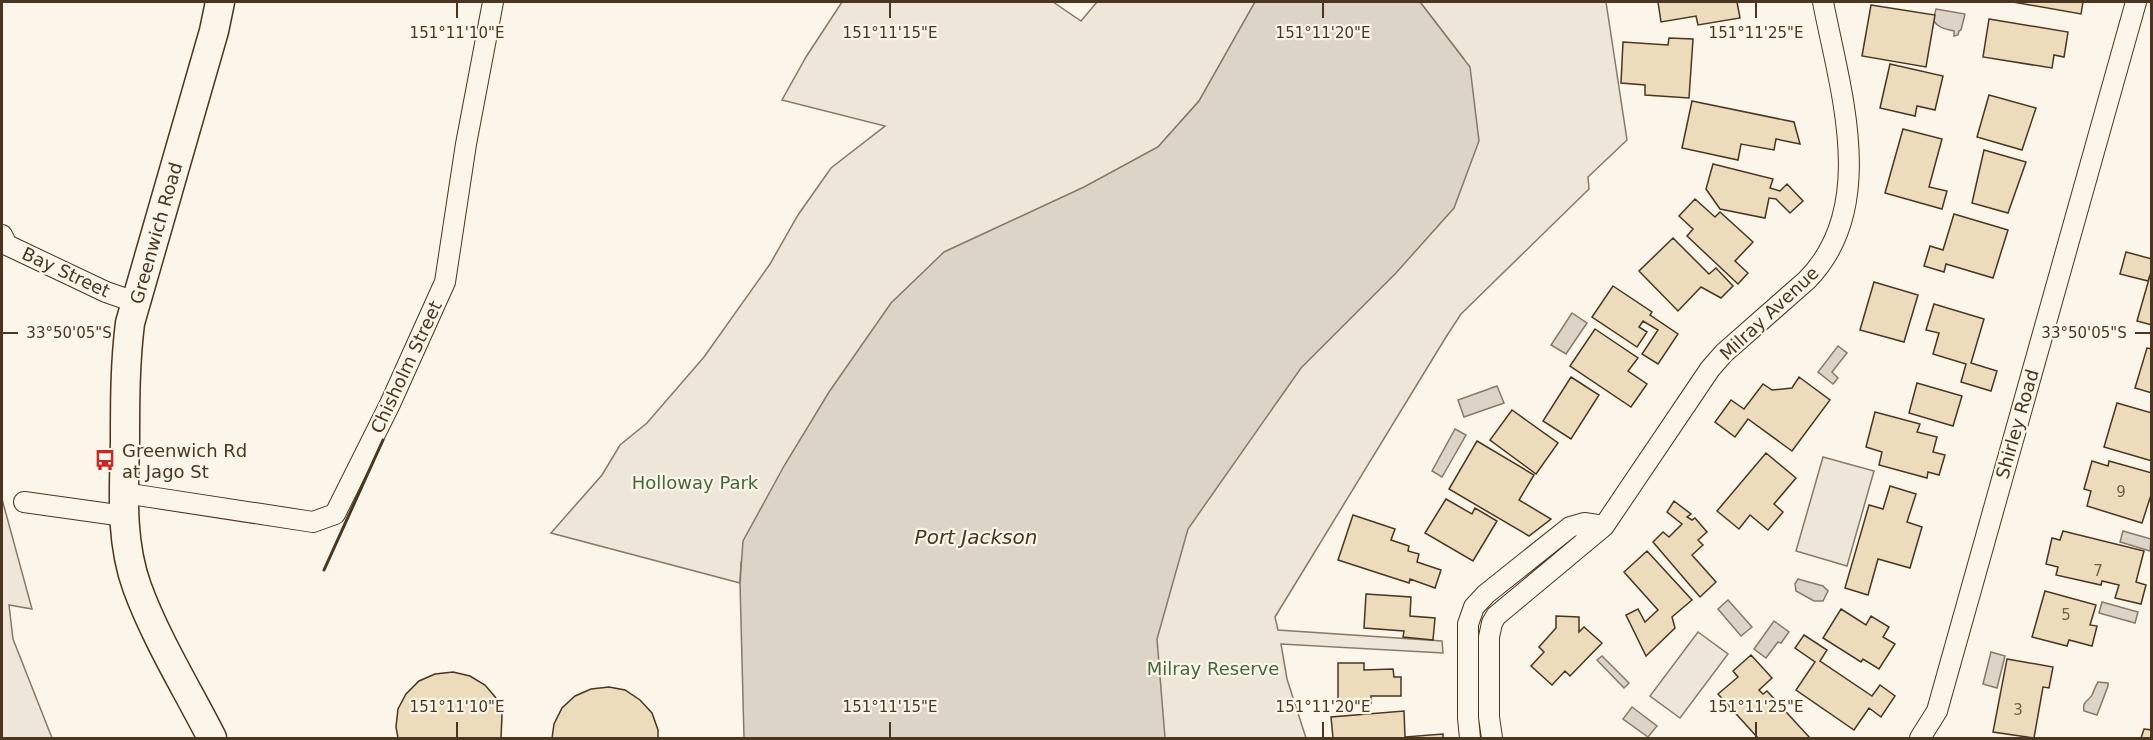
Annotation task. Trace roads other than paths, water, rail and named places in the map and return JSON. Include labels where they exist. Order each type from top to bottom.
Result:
[{"type":"street","name":"Greenwich Road","points":[[213,738],[152,621],[137,586],[127,552],[124,505],[126,357],[135,302],[211,43],[220,2]]},
{"type":"street","name":"Chisholm Street","points":[[24,502],[124,505],[313,522],[335,514],[390,404],[445,282],[466,144],[493,2]]},
{"type":"street","name":"Milray Avenue","points":[[1492,738],[1489,717],[1489,637],[1494,620],[1506,606],[1604,526],[1710,369],[1724,353],[1814,273],[1829,253],[1838,235],[1847,181],[1849,138],[1823,2]]},
{"type":"street","name":"Shirley Road","points":[[1920,738],[1937,711],[2136,2]]},
{"type":"street","name":"Bay Street","points":[[2,235],[7,245],[106,292],[135,302]]},
{"type":"street","points":[[1470,738],[1467,643],[1469,617],[1474,607],[1486,594],[1570,527],[1584,523],[1604,526]]},
{"type":"water","name":"Port Jackson","points":[[1255,2],[1420,2],[1470,67],[1479,141],[1454,208],[1396,273],[1301,368],[1188,529],[1157,639],[1165,738],[744,738],[740,583],[743,541],[784,466],[829,392],[891,303],[944,252],[1084,187],[1158,147],[1199,101]]},
{"type":"water","points":[[1936,9],[1965,14],[1958,35],[1954,36],[1954,31],[1942,28],[1935,23],[1933,20]]},
{"type":"water","points":[[1572,313],[1587,323],[1566,354],[1551,345]]},
{"type":"water","points":[[1838,346],[1847,353],[1832,372],[1838,378],[1833,384],[1818,372]]},
{"type":"water","points":[[1497,386],[1504,403],[1464,417],[1458,400]]},
{"type":"water","points":[[1455,429],[1466,435],[1442,477],[1432,471]]},
{"type":"water","points":[[2123,531],[2151,539],[2150,551],[2120,542]]},
{"type":"water","points":[[1798,579],[1823,586],[1828,591],[1823,601],[1814,601],[1796,591],[1795,584]]},
{"type":"water","points":[[1728,600],[1752,627],[1741,636],[1718,609]]},
{"type":"water","points":[[2102,602],[2138,612],[2135,623],[2099,613]]},
{"type":"water","points":[[1774,621],[1789,632],[1766,658],[1754,649]]},
{"type":"water","points":[[1991,652],[2005,656],[1997,688],[1983,684]]},
{"type":"water","points":[[1602,656],[1629,683],[1624,688],[1597,660]]},
{"type":"water","points":[[2098,682],[2108,683],[2108,686],[2097,715],[2084,711],[2084,708]]},
{"type":"water","points":[[1632,707],[1657,726],[1648,737],[1623,719]]},
{"type":"place","name":"Greenwich Rd at Jago St","points":[[105,460]]},
{"type":"park label","name":"Holloway Park","points":[[695,482]]},
{"type":"park label","name":"Milray Reserve","points":[[1213,668]]}]
